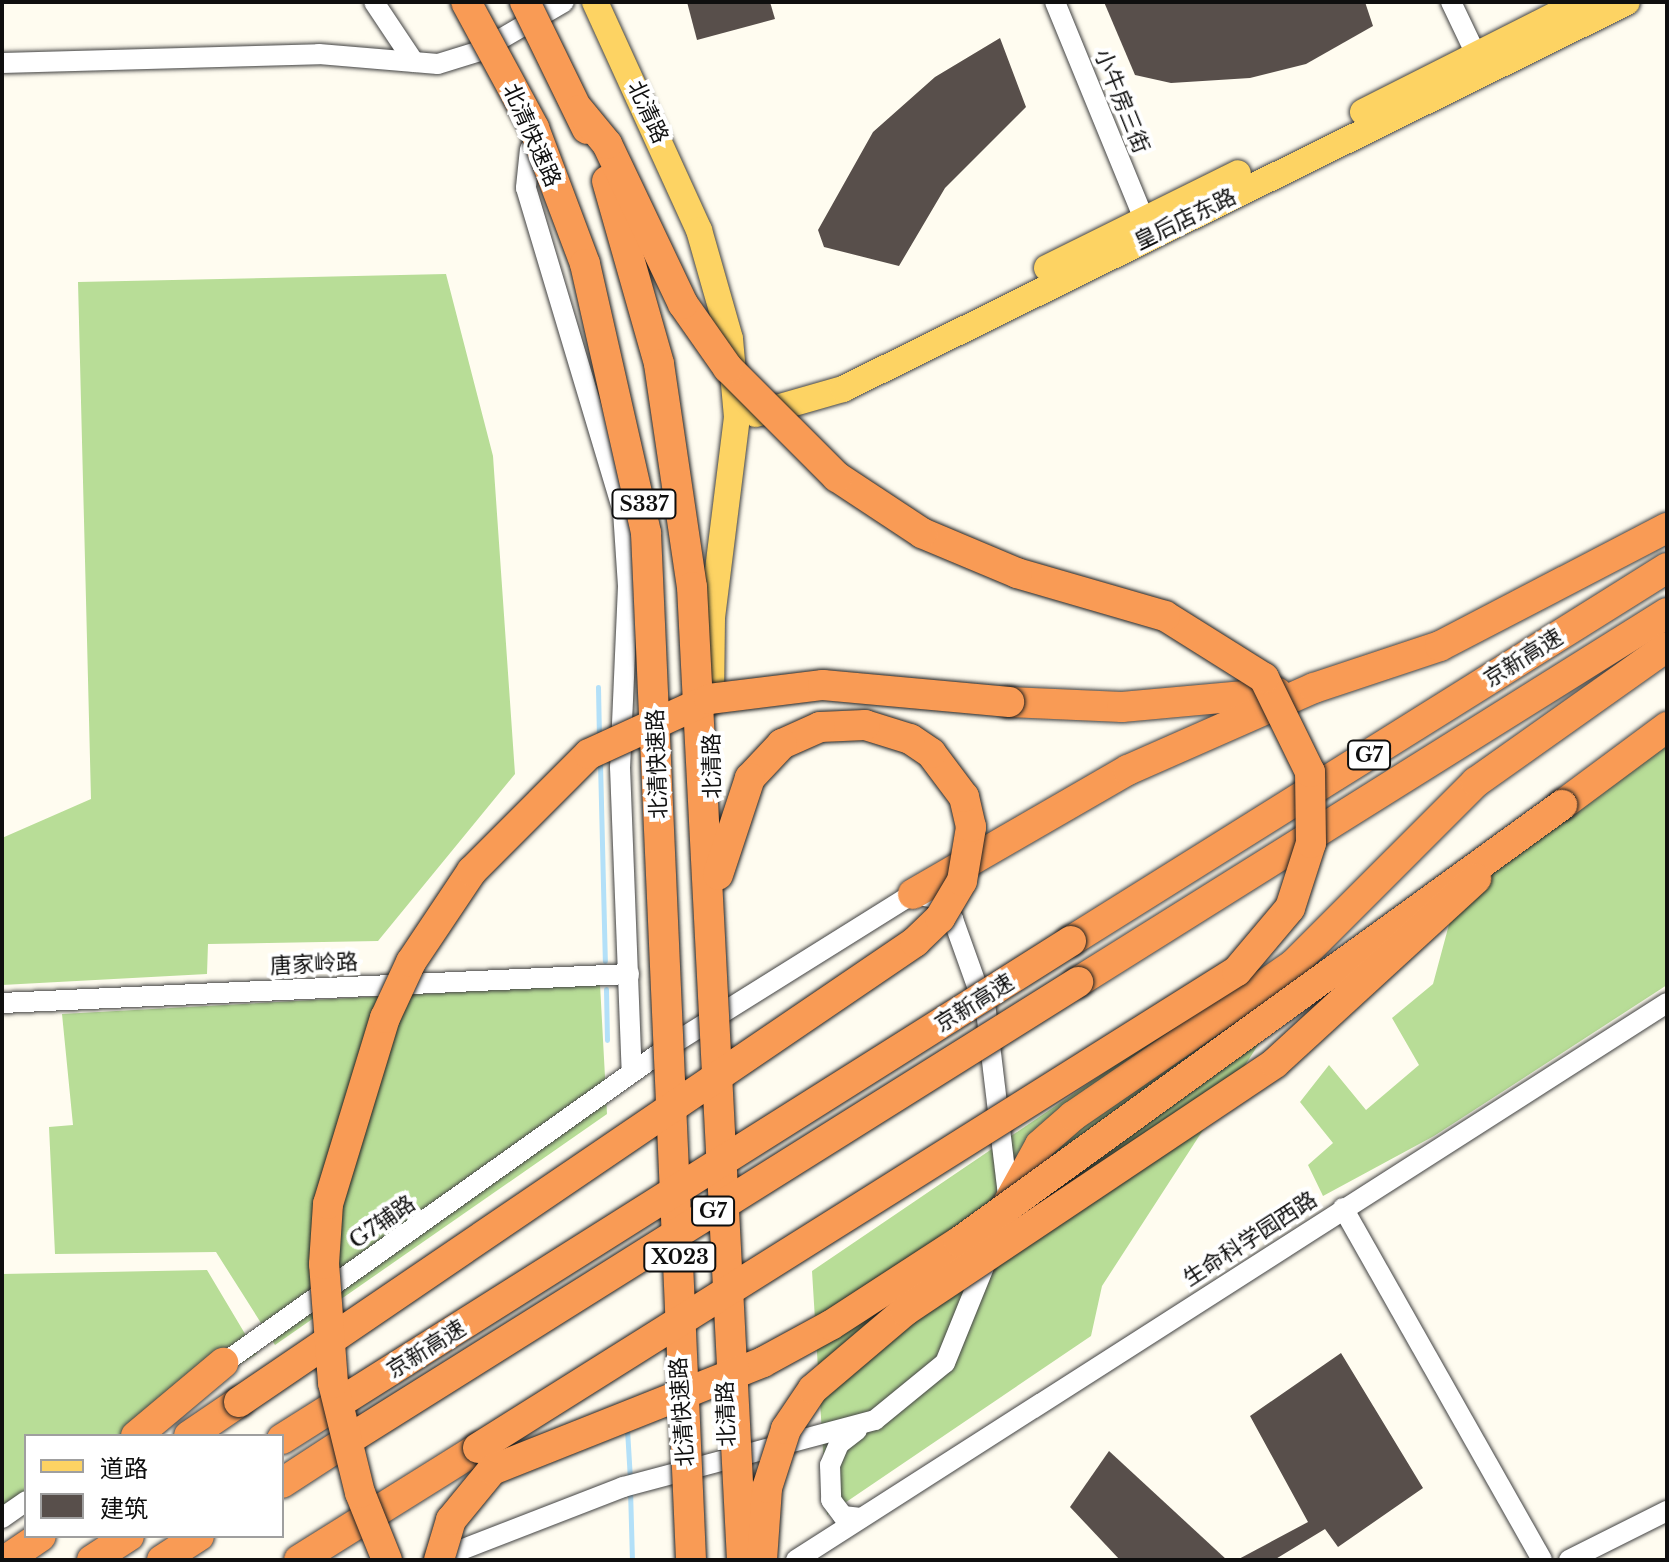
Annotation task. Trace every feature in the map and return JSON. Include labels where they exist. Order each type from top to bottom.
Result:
[{"type":"highway","name":"北清快速路","points":[[466,2],[534,128],[585,264],[637,471],[654,683],[692,1560]]},
{"type":"highway","name":"北清快速路","points":[[525,2],[579,110],[627,249],[678,462],[700,681],[742,1560]]},
{"type":"highway","points":[[299,1560],[1237,971],[1290,908],[1311,843],[1310,772],[1264,678],[1165,616],[1029,577],[922,533],[837,477],[728,368],[683,304],[607,144],[579,110]]},
{"type":"highway","points":[[913,894],[1115,777],[1314,688],[1455,639],[1667,528]]},
{"type":"highway","name":"京新高速","points":[[284,1438],[1667,568]]},
{"type":"highway","name":"京新高速","points":[[284,1482],[1667,613]]},
{"type":"highway","points":[[1007,1205],[1040,1145],[1073,1116],[1293,965],[1476,782],[1667,647]]},
{"type":"highway","points":[[387,1560],[360,1493],[333,1383],[324,1264],[328,1204],[385,1018],[411,962],[472,871],[589,754],[709,699],[823,685],[1009,702],[1122,707],[1314,688]]},
{"type":"highway","points":[[192,1434],[915,942],[940,918],[962,881],[971,827],[964,797],[931,753],[890,730],[841,724],[795,737],[750,778],[711,912]]},
{"type":"highway","points":[[437,1560],[451,1520],[492,1470],[763,1362],[831,1325],[972,1233],[1667,727]]},
{"type":"highway","points":[[762,1560],[767,1488],[786,1429],[813,1389],[905,1311],[1315,1033],[1510,844]]},
{"type":"highway","points":[[138,1434],[223,1363]]},
{"type":"highway","points":[[679,1560],[688,1482]]},
{"type":"highway","points":[[2,1548],[24,1530]]},
{"type":"highway","points":[[6,1560],[38,1538]]},
{"type":"highway","points":[[92,1560],[126,1538]]},
{"type":"highway","points":[[162,1560],[196,1538]]},
{"type":"main road","name":"北清路","points":[[450,2],[480,51],[530,149],[593,298],[639,470],[659,684],[688,1482]]},
{"type":"main road","name":"北清路","points":[[595,2],[699,230],[737,404],[712,618],[713,1017],[732,1560]]},
{"type":"main road","name":"皇后店东路","points":[[737,404],[843,389],[1480,64],[1581,2]]},
{"type":"main road","name":"皇后店东路","points":[[737,404],[803,388],[1144,219],[1480,64],[1627,2]]},
{"type":"street","points":[[374,2],[414,62]]},
{"type":"street","points":[[2,63],[319,54],[438,64],[480,51],[564,2]]},
{"type":"street","name":"小牛房三街","points":[[1055,2],[1144,219]]},
{"type":"street","points":[[1451,2],[1480,64]]},
{"type":"street","points":[[530,149],[526,188],[623,511],[628,586],[620,767],[632,1073]]},
{"type":"street","points":[[861,1518],[837,1512],[830,1465],[839,1444],[875,1420],[945,1363],[1007,1205],[986,1011],[953,919],[935,898],[913,894]]},
{"type":"street","name":"G7辅路","points":[[122,1434],[671,1045],[913,894]]},
{"type":"street","name":"唐家岭路","points":[[2,1003],[629,974]]},
{"type":"street","name":"生命科学园西路","points":[[796,1560],[1667,1003]]},
{"type":"street","points":[[1343,1208],[1542,1560]]},
{"type":"street","points":[[437,1560],[535,1517],[688,1482],[728,1460],[875,1420]]},
{"type":"street","points":[[2,1518],[24,1502]]},
{"type":"street","points":[[1569,1560],[1667,1511]]},
{"type":"green space","points":[[446,274],[493,456],[515,774],[378,941],[208,944],[207,974],[2,985],[2,838],[91,799],[78,282]]},
{"type":"green space","points":[[1667,742],[1667,985],[1434,1136],[1323,1196],[1308,1165],[1333,1143],[1300,1102],[1329,1065],[1366,1110],[1419,1065],[1392,1018],[1433,984],[1458,891]]},
{"type":"green space","points":[[1259,968],[1284,1005],[1102,1286],[1091,1336],[827,1515],[812,1271]]},
{"type":"green space","points":[[600,984],[607,1114],[275,1345],[216,1252],[55,1254],[49,1127],[73,1125],[62,1014]]},
{"type":"green space","points":[[207,1270],[257,1354],[125,1434],[24,1434],[24,1496],[2,1511],[2,1274]]},
{"type":"building","points":[[687,2],[770,2],[775,19],[697,40]]},
{"type":"building","points":[[1104,2],[1365,2],[1373,26],[1306,64],[1250,78],[1171,83],[1135,75]]},
{"type":"building","points":[[1000,38],[1026,107],[945,188],[899,266],[824,247],[818,230],[873,132],[935,77]]},
{"type":"building","points":[[1341,1353],[1423,1488],[1338,1547],[1325,1529],[1274,1560],[1237,1560],[1308,1522],[1250,1416]]},
{"type":"building","points":[[1109,1451],[1227,1560],[1120,1560],[1070,1507]]},
{"type":"waterway","points":[[598,687],[599,740]]},
{"type":"waterway","points":[[600,762],[605,961]]},
{"type":"waterway","points":[[606,989],[607,1040]]},
{"type":"waterway","points":[[627,1429],[630,1479]]},
{"type":"waterway","points":[[630,1489],[632,1560]]}]
